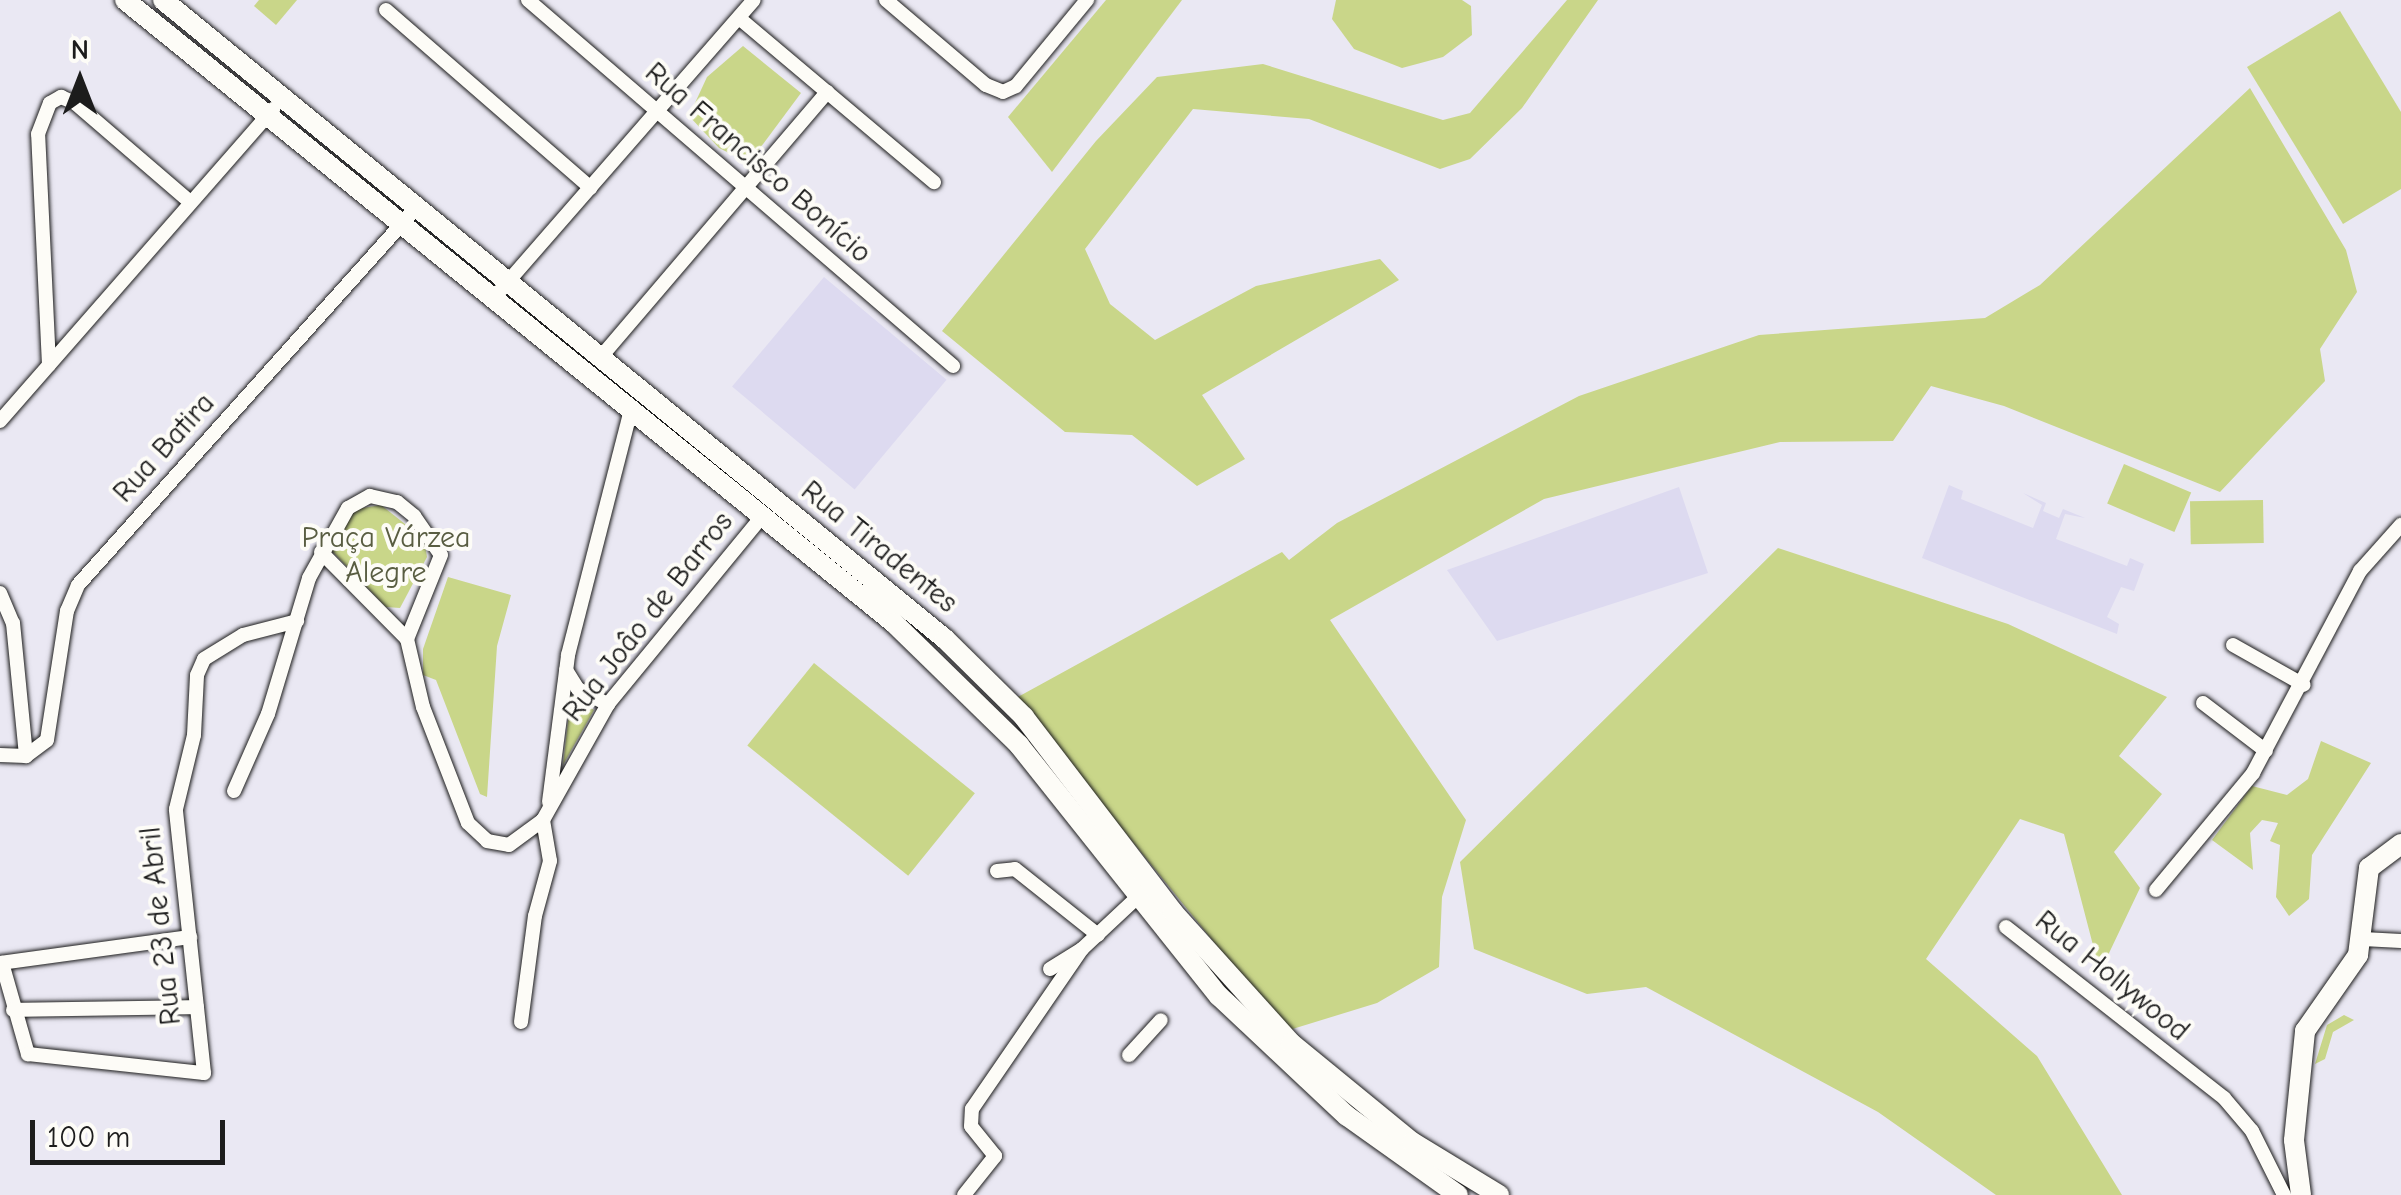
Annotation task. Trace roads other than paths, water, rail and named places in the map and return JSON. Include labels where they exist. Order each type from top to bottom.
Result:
[{"type":"street","name":"Rua Tiradentes","points":[[125,0],[269,114],[409,216],[510,281],[903,618],[1019,711],[1065,787],[1145,890],[1278,1042],[1347,1116],[1458,1195]]},
{"type":"street","name":"Rua Tiradentes","points":[[163,0],[283,97],[492,300],[903,618],[999,723],[1065,787]]},
{"type":"street","name":"Rua Francisco Bonício","points":[[528,0],[953,366]]},
{"type":"street","points":[[492,300],[754,0]]},
{"type":"street","points":[[886,0],[986,85],[1012,90],[1078,3]]},
{"type":"street","points":[[386,10],[591,188]]},
{"type":"street","points":[[739,18],[934,182]]},
{"type":"street","points":[[181,46],[198,27]]},
{"type":"street","points":[[600,358],[827,92]]},
{"type":"street","points":[[0,420],[283,97]]},
{"type":"street","points":[[49,365],[38,134],[50,103],[61,98],[75,102],[190,202]]},
{"type":"street","name":"Rua Batira","points":[[26,756],[42,749],[53,724],[67,612],[78,585],[409,216]]},
{"type":"street","points":[[521,1022],[535,916],[550,861],[549,804],[566,670],[631,410]]},
{"type":"street","points":[[234,792],[322,552],[348,508],[370,496],[397,502],[430,531],[440,566],[407,638]]},
{"type":"street","name":"Rua Joâo de Barros","points":[[549,804],[608,704],[764,514]]},
{"type":"street","points":[[2156,890],[2266,750],[2304,685],[2360,571],[2401,526]]},
{"type":"street","points":[[322,552],[407,638],[424,707],[468,822],[487,840],[509,845],[549,804]]},
{"type":"street","points":[[0,593],[13,623],[26,756],[0,755]]},
{"type":"street","name":"Rua 23 de Abril","points":[[13,1010],[28,1054],[204,1073],[176,808],[186,775],[204,659],[243,635],[297,621]]},
{"type":"street","points":[[2232,645],[2304,685]]},
{"type":"street","points":[[566,670],[578,690],[608,704]]},
{"type":"street","points":[[2202,703],[2266,750]]},
{"type":"street","points":[[999,723],[1019,711]]},
{"type":"street","points":[[2301,1195],[2294,1140],[2305,1031],[2363,939],[2366,874],[2399,841]]},
{"type":"street","points":[[996,871],[1015,869],[1098,935]]},
{"type":"street","points":[[1050,970],[1082,950],[1145,890]]},
{"type":"street","name":"Rua Hollywood","points":[[2006,927],[2238,1112],[2284,1195]]},
{"type":"street","points":[[190,936],[1,963],[13,1010],[196,1007]]},
{"type":"street","points":[[2363,939],[2401,941]]},
{"type":"street","points":[[964,1195],[995,1156],[970,1121],[1082,950]]},
{"type":"street","points":[[1129,1055],[1161,1020]]},
{"type":"street","name":"Rua Tiradentes","points":[[1278,1042],[1412,1142],[1499,1195]]},
{"type":"park label","name":"Praça Várzea Alegre","points":[[386,555]]}]
